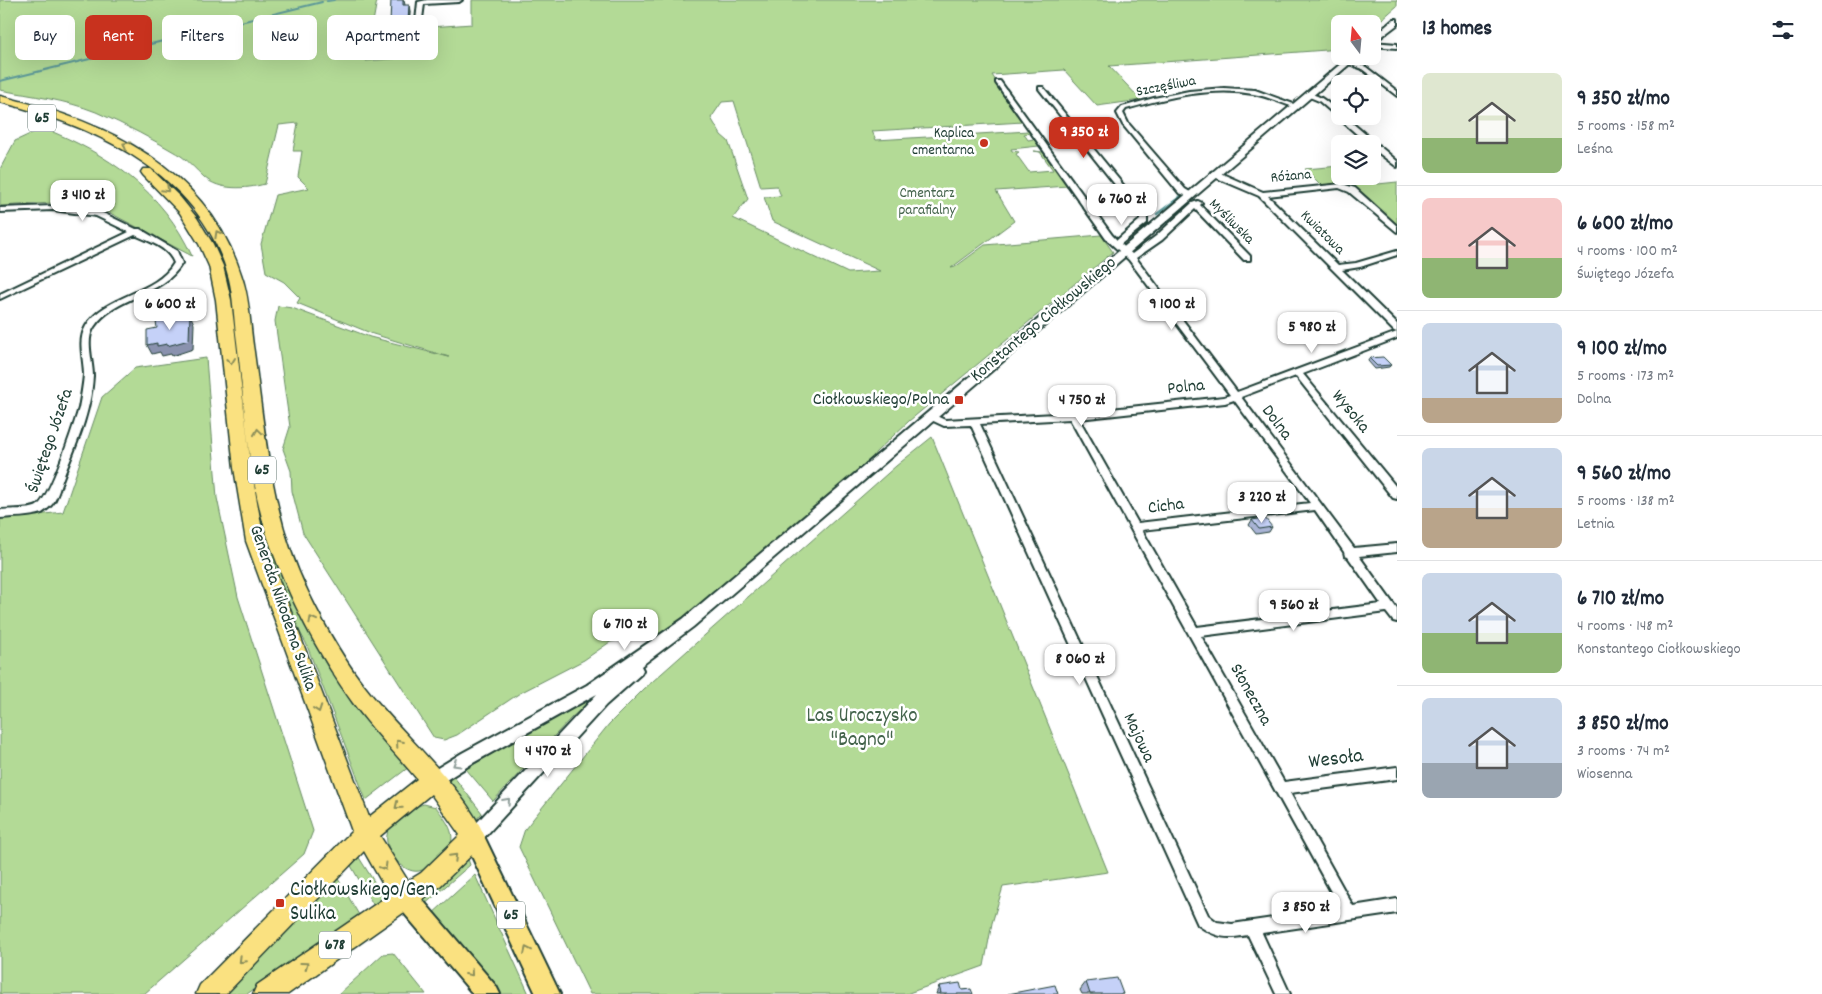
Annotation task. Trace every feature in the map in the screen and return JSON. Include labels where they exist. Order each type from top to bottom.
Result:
[{"type":"highway","name":"Generała Nikodema Sulika","points":[[0,99],[41,109],[140,153],[188,192],[211,222],[223,263],[241,302],[266,499],[285,561],[313,623],[336,662],[362,699],[432,780]]},
{"type":"highway","name":"Generała Nikodema Sulika","points":[[0,106],[88,131],[127,157],[164,187],[197,226],[223,263],[224,302],[247,504],[255,541],[266,576],[365,834]]},
{"type":"highway","points":[[208,994],[365,834],[432,780]]},
{"type":"highway","name":"65","points":[[432,780],[456,809],[474,837]]},
{"type":"highway","name":"65","points":[[365,834],[406,898]]},
{"type":"highway","name":"678","points":[[266,994],[429,881],[474,837]]},
{"type":"main road","name":"65","points":[[474,837],[548,994]]},
{"type":"main road","name":"65","points":[[406,898],[488,994]]},
{"type":"street","points":[[419,15],[420,2],[459,0]]},
{"type":"street","points":[[1381,35],[1397,21]]},
{"type":"street","points":[[1381,44],[1397,46]]},
{"type":"street","name":"Konstantego Ciołkowskiego","points":[[474,837],[601,700],[930,416],[1345,65]]},
{"type":"street","points":[[1360,65],[1397,94]]},
{"type":"street","name":"Dolna","points":[[998,82],[1105,231],[1125,251],[1318,506],[1349,553],[1397,618]]},
{"type":"street","points":[[1041,88],[1144,216],[1144,222],[1125,251]]},
{"type":"street","name":"Szczęśliwa","points":[[1191,195],[1182,191],[1125,124],[1120,112],[1124,108],[1185,95],[1230,90],[1255,92],[1296,106]]},
{"type":"street","points":[[1309,96],[1322,100],[1331,108]]},
{"type":"street","points":[[1350,125],[1362,135]]},
{"type":"street","points":[[1381,152],[1397,165]]},
{"type":"street","name":"Kwiatowa","points":[[1215,174],[1262,194],[1337,268],[1396,336]]},
{"type":"street","name":"Różana","points":[[1262,194],[1338,186],[1352,190],[1397,230]]},
{"type":"street","name":"Myśliwska","points":[[1125,251],[1160,238],[1197,204],[1247,258]]},
{"type":"street","points":[[0,210],[46,208],[80,210],[107,217],[137,231]]},
{"type":"street","points":[[0,297],[137,231]]},
{"type":"street","name":"Świętego Józefa","points":[[0,514],[40,510],[49,500],[86,393],[88,371],[86,340],[89,326],[101,313],[164,278],[176,267],[177,257],[174,253],[137,231]]},
{"type":"street","points":[[1337,268],[1357,266],[1397,253]]},
{"type":"street","name":"Polna","points":[[930,416],[944,423],[1073,416],[1225,400],[1396,336]]},
{"type":"street","name":"Wysoka","points":[[1297,372],[1397,495]]},
{"type":"street","name":"Słoneczna","points":[[1073,416],[1350,913]]},
{"type":"street","name":"Majowa","points":[[974,421],[1203,920],[1214,928],[1232,931],[1252,928]]},
{"type":"street","name":"Cicha","points":[[1136,527],[1318,506]]},
{"type":"street","points":[[1349,553],[1397,548]]},
{"type":"street","points":[[1195,632],[1389,607]]},
{"type":"street","name":"Konstantego Ciołkowskiego","points":[[432,780],[496,740],[576,700],[619,674],[688,623]]},
{"type":"street","name":"Wesoła","points":[[1281,788],[1397,773]]},
{"type":"street","points":[[1283,994],[1252,928],[1397,906]]},
{"type":"green space","name":"Cmentarz parafialny","points":[[0,0],[377,0],[374,15],[327,15],[327,60],[366,61],[438,60],[438,26],[472,24],[472,0],[1397,0],[1397,6],[1381,20],[1381,15],[1331,15],[1331,50],[1109,66],[1141,100],[1097,106],[1064,70],[992,75],[1023,122],[872,131],[876,140],[1029,131],[1031,133],[1024,134],[1028,140],[1034,139],[1039,146],[1011,149],[1012,151],[1019,152],[1016,154],[1029,172],[1053,170],[1040,152],[1034,151],[1043,152],[1068,186],[996,191],[1014,221],[951,268],[985,245],[1101,235],[1113,252],[909,421],[876,452],[868,464],[680,620],[658,635],[650,638],[623,639],[610,642],[584,660],[520,693],[457,735],[444,740],[434,738],[303,533],[292,491],[291,471],[283,449],[290,427],[275,321],[278,306],[292,308],[370,337],[449,357],[373,334],[297,303],[300,298],[284,282],[266,272],[261,244],[275,195],[309,188],[298,177],[302,151],[293,151],[298,123],[279,125],[265,184],[233,188],[210,182],[181,156],[140,133],[96,112],[61,101],[0,90]],"holes":[[[734,101],[761,187],[777,186],[781,196],[764,197],[772,221],[880,271],[848,273],[733,218],[748,199],[728,141],[721,135],[711,118],[722,102]]]},
{"type":"green space","points":[[43,128],[89,149],[131,177],[165,212],[180,233],[192,256],[110,213],[52,203],[0,206],[0,169],[15,141]]},
{"type":"green space","points":[[1331,167],[1331,185],[1321,185],[1305,169]]},
{"type":"green space","points":[[1397,182],[1397,225],[1364,194],[1346,186],[1335,185],[1381,185]]},
{"type":"green space","points":[[229,273],[265,521],[276,564],[327,666],[354,704],[409,767],[366,800],[306,643],[289,612],[271,566],[258,522],[225,274]]},
{"type":"green space","points":[[206,358],[217,498],[238,597],[313,831],[304,854],[144,994],[0,994],[0,519],[63,512],[102,397],[135,368]]},
{"type":"green space","name":"Las Uroczysko \"Bagno\"","points":[[932,437],[1108,872],[1003,887],[992,923],[984,966],[906,994],[590,994],[519,847],[525,829],[609,724],[644,689],[896,466]]},
{"type":"green space","points":[[604,689],[572,717],[493,801],[466,769]]},
{"type":"green space","points":[[454,777],[482,813],[475,821],[445,783]]},
{"type":"green space","points":[[424,804],[436,807],[448,824],[452,836],[449,848],[444,854],[423,870],[413,871],[407,869],[396,860],[388,847],[387,835],[392,825],[401,815]]},
{"type":"green space","points":[[358,856],[385,899],[374,906],[350,864]]},
{"type":"green space","points":[[468,859],[470,865],[423,906],[419,901]]},
{"type":"green space","points":[[475,875],[529,994],[499,994],[431,915]]},
{"type":"green space","points":[[337,877],[359,915],[247,994],[222,994]]},
{"type":"green space","points":[[393,953],[426,994],[339,994],[383,954]]},
{"type":"building","points":[[391,0],[403,0],[403,5],[409,5],[408,15],[390,15]]},
{"type":"building","points":[[190,314],[189,340],[167,346],[167,344],[157,346],[157,343],[147,345],[147,330],[157,328],[156,321]]},
{"type":"building","points":[[1383,357],[1391,365],[1377,366],[1369,358]]},
{"type":"building","points":[[1265,518],[1272,527],[1259,529],[1252,520]]},
{"type":"building","points":[[1117,978],[1123,994],[1090,994],[1086,982]]},
{"type":"building","points":[[960,983],[962,990],[971,989],[973,994],[939,994],[941,993],[939,986]]},
{"type":"building","points":[[1055,985],[1058,994],[1008,994]]},
{"type":"waterway","points":[[327,1],[334,0]]},
{"type":"waterway","points":[[0,81],[322,2]]},
{"type":"waterway","points":[[1157,214],[1184,194]]},
{"type":"place","name":"Kaplica cmentarna","points":[[984,143]]},
{"type":"place","name":"Ciołkowskiego/Polna","points":[[959,400]]},
{"type":"place","name":"Ciołkowskiego/Gen. Sulika","points":[[280,903]]}]
